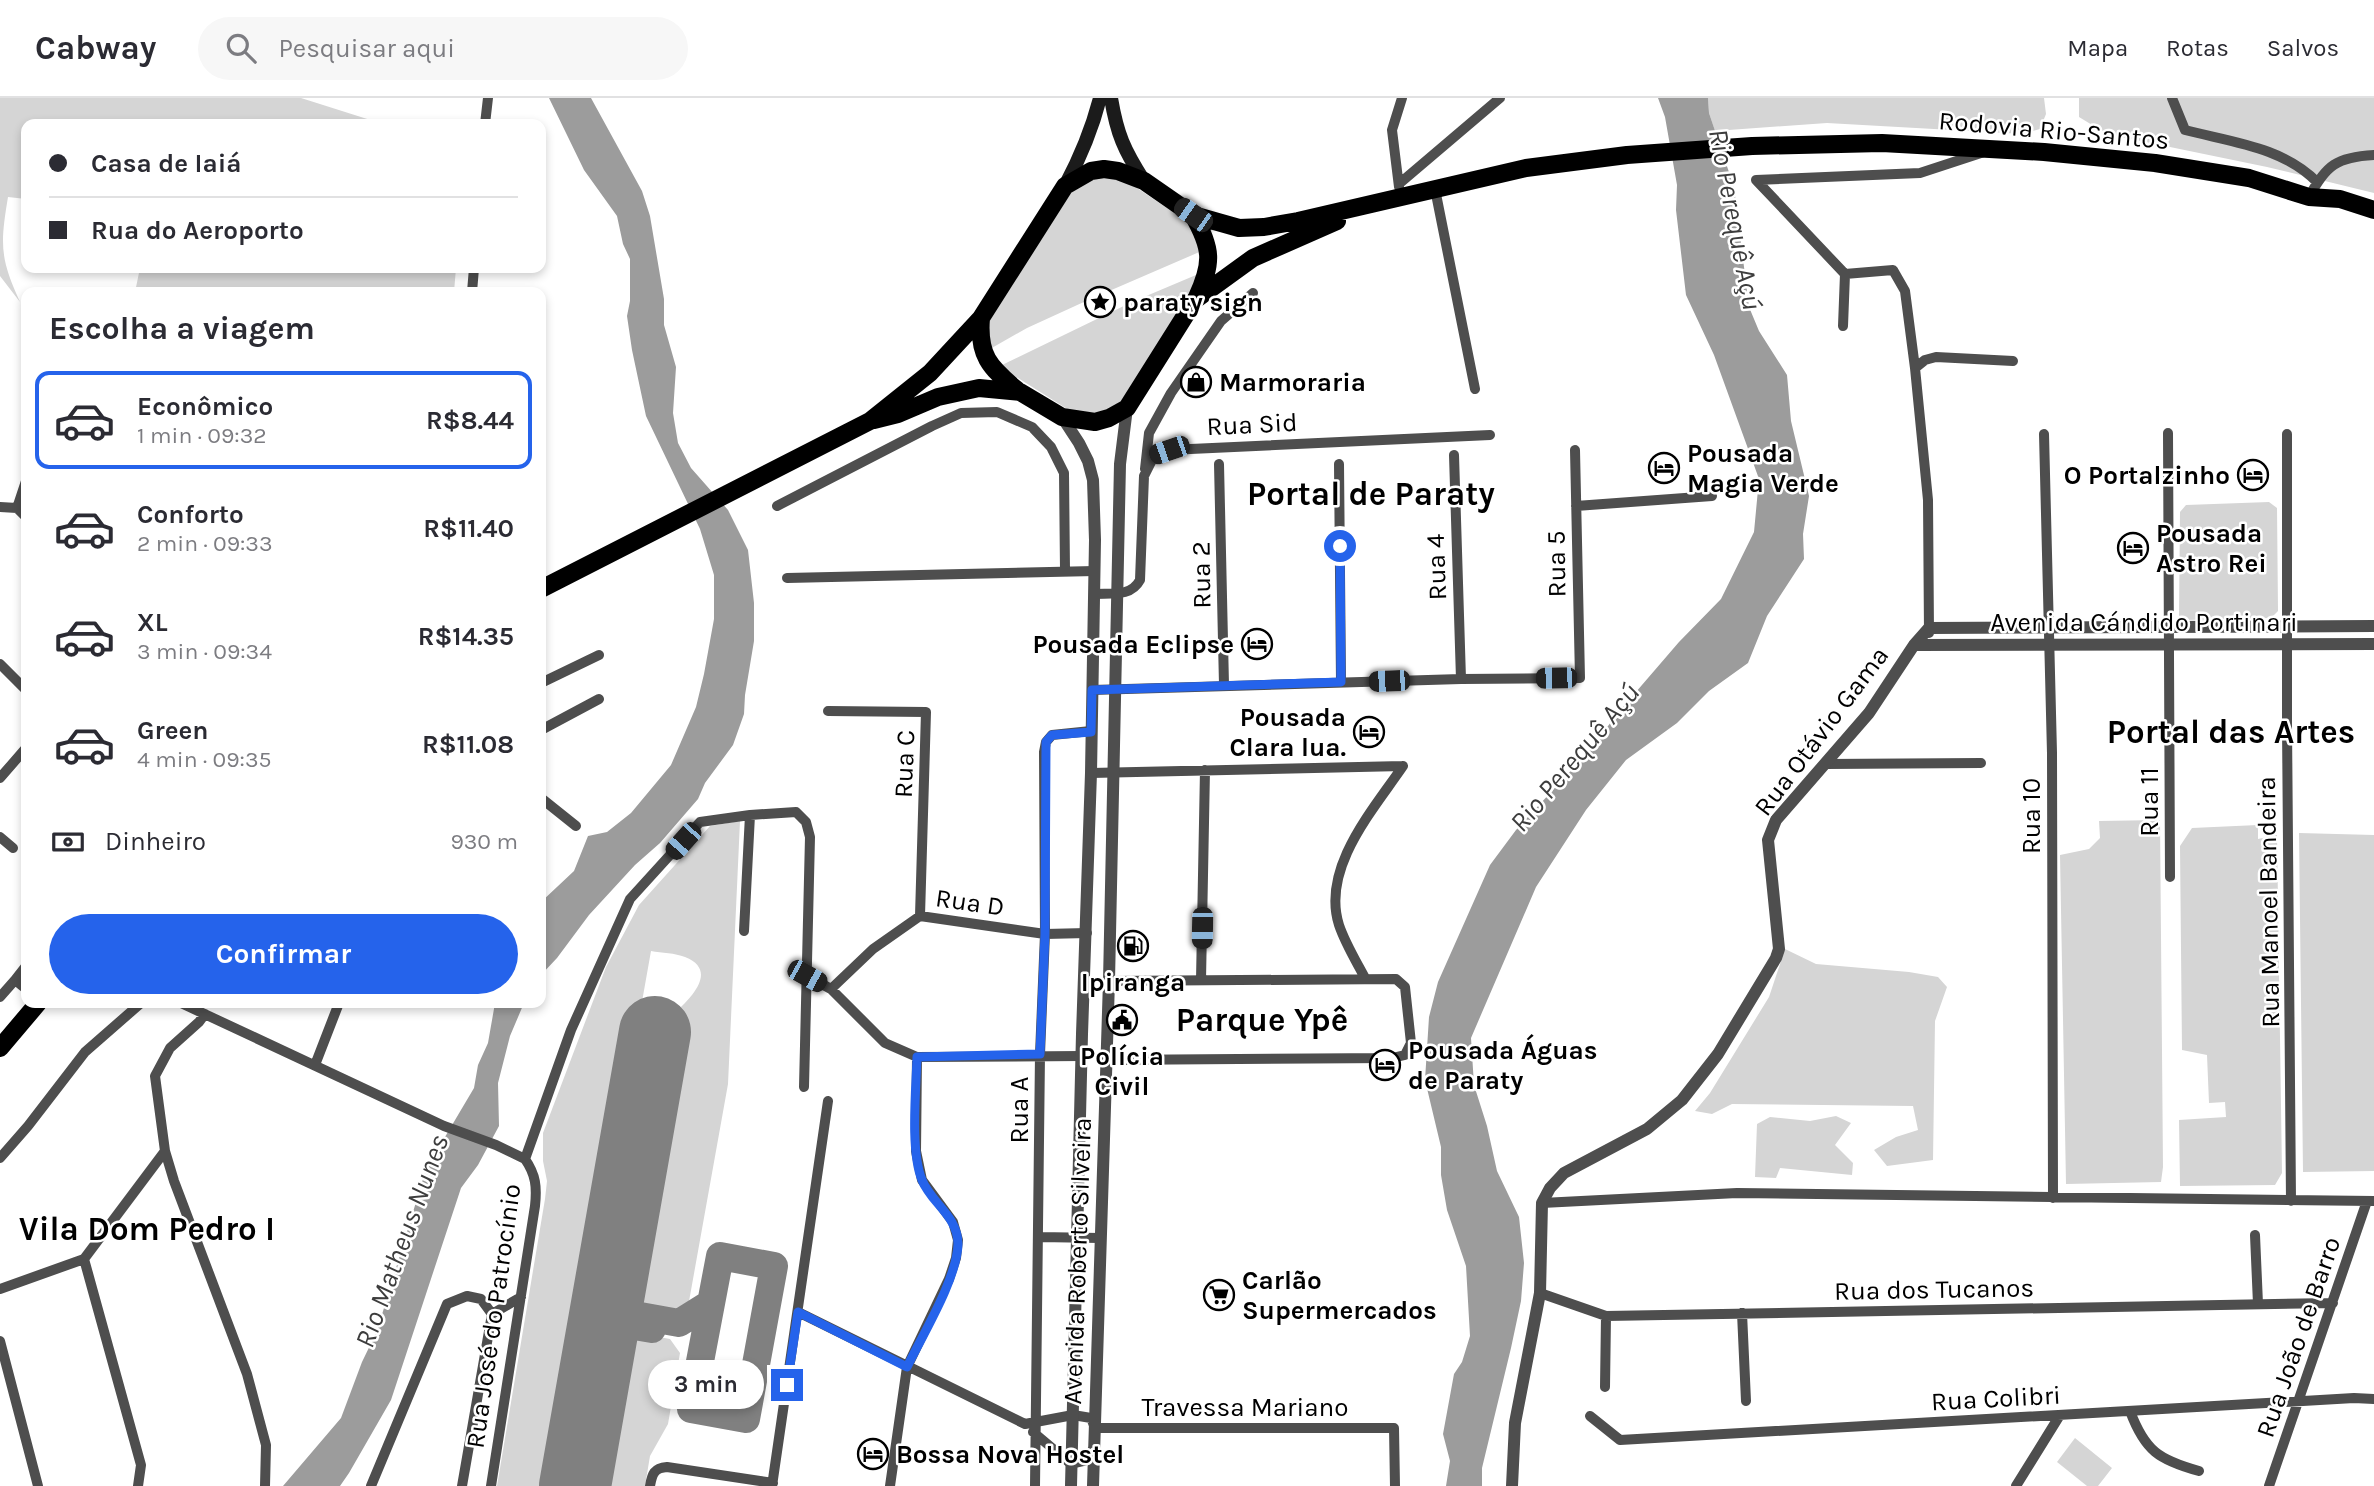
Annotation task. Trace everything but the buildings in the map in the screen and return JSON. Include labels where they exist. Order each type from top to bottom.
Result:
[{"type":"highway","name":"Rodovia Rio-Santos","points":[[1397,193],[1435,189],[1526,168],[1627,155],[1752,146],[1882,143],[2044,152],[2155,163],[2313,190],[2374,210]]},
{"type":"highway","points":[[546,586],[870,421],[930,373],[981,317],[1065,186],[1091,171],[1118,171],[1143,181],[1193,215],[1239,228],[1264,227],[1397,193]]},
{"type":"highway","points":[[1195,300],[1253,258],[1397,193]]},
{"type":"highway","points":[[981,317],[979,337],[982,351],[999,374],[1020,392],[1062,417],[1094,422],[1108,418],[1127,408],[1195,300],[1207,274],[1207,242],[1193,215]]},
{"type":"highway","points":[[870,421],[898,414],[963,390],[999,388],[1020,392]]},
{"type":"highway","points":[[0,1048],[34,1008]]},
{"type":"main road","points":[[1065,186],[1094,122],[1100,98]]},
{"type":"main road","points":[[1111,98],[1118,135],[1143,181]]},
{"type":"street","points":[[486,119],[488,98]]},
{"type":"street","points":[[1397,193],[1392,130],[1402,98]]},
{"type":"street","points":[[1397,193],[1500,98]]},
{"type":"street","points":[[2172,98],[2185,130],[2277,153],[2305,170],[2313,190]]},
{"type":"street","points":[[1843,326],[1845,274],[1756,180],[1920,173],[1991,149]]},
{"type":"street","points":[[2313,190],[2326,170],[2350,156],[2374,155]]},
{"type":"street","points":[[1435,189],[1475,389]]},
{"type":"street","points":[[1845,274],[1893,270],[1905,291],[1928,500],[1928,646]]},
{"type":"street","points":[[1094,593],[1132,590],[1140,580],[1144,476],[1149,433],[1171,393],[1221,321],[1253,293]]},
{"type":"street","points":[[1915,368],[1925,360],[1936,357],[2013,361]]},
{"type":"street","name":"Avenida Roberto Silveira","points":[[1093,1486],[1109,981],[1120,464],[1127,408]]},
{"type":"street","points":[[778,506],[951,418],[961,414],[997,412],[1032,426],[1051,447],[1064,472],[1065,570]]},
{"type":"street","name":"Avenida Roberto Silveira","points":[[1062,417],[1079,443],[1093,481],[1095,571],[1071,1486]]},
{"type":"street","name":"Rua 11","points":[[2168,433],[2170,877]]},
{"type":"street","name":"Rua 10","points":[[2045,434],[2052,753],[2053,1198]]},
{"type":"street","name":"Rua Manoel Bandeira","points":[[2287,434],[2291,1200]]},
{"type":"street","name":"Rua Sid","points":[[1144,476],[1156,454],[1169,450],[1490,435]]},
{"type":"street","name":"Rua 5","points":[[1461,679],[1580,678],[1575,450]]},
{"type":"street","name":"Rua 4","points":[[1454,454],[1461,679]]},
{"type":"street","name":"Rua 2","points":[[1219,464],[1224,685]]},
{"type":"street","points":[[1339,464],[1341,682]]},
{"type":"street","points":[[17,508],[21,496]]},
{"type":"street","points":[[1576,506],[1712,496]]},
{"type":"street","points":[[0,507],[17,508],[21,512]]},
{"type":"street","points":[[787,578],[1095,571]]},
{"type":"street","points":[[1929,628],[2374,626]]},
{"type":"street","name":"Rua Otávio Gama","points":[[1542,1203],[1549,1188],[1564,1174],[1647,1129],[1682,1100],[1718,1054],[1779,949],[1768,840],[1776,820],[1869,713],[1929,628]]},
{"type":"street","name":"Avenida Cándido Portinari","points":[[1914,646],[2374,644]]},
{"type":"street","points":[[546,681],[599,655]]},
{"type":"street","points":[[0,664],[21,685]]},
{"type":"street","points":[[1092,690],[1461,679]]},
{"type":"street","points":[[546,727],[599,699]]},
{"type":"street","name":"Rua C","points":[[828,711],[926,712],[920,916]]},
{"type":"street","name":"Rua A","points":[[1035,1486],[1032,1427],[1039,1237],[1046,742],[1052,735],[1091,732]]},
{"type":"street","points":[[0,778],[21,754]]},
{"type":"street","points":[[1826,764],[1981,763]]},
{"type":"street","points":[[1091,773],[1403,766],[1343,859],[1335,889],[1339,924],[1365,978]]},
{"type":"street","points":[[1201,980],[1205,770]]},
{"type":"street","points":[[546,802],[576,827]]},
{"type":"street","name":"Rua José do Patrocínio","points":[[491,1486],[537,1188],[534,1175],[525,1159],[571,1030],[630,899],[700,822],[750,814],[796,812],[806,822],[810,837],[804,1087]]},
{"type":"street","points":[[744,931],[750,814]]},
{"type":"street","points":[[0,837],[13,848]]},
{"type":"street","name":"Rua D","points":[[831,989],[873,949],[920,916],[1045,934],[1087,933]]},
{"type":"street","points":[[0,997],[21,972]]},
{"type":"street","points":[[807,976],[831,989],[885,1043],[917,1057],[1094,1054],[1105,1060],[1392,1058],[1405,1055],[1411,1044],[1405,987],[1396,979],[1109,981]]},
{"type":"street","points":[[15,980],[21,985]]},
{"type":"street","points":[[0,1158],[85,1052],[135,1008]]},
{"type":"street","points":[[192,1008],[444,1126],[525,1159]]},
{"type":"street","points":[[315,1065],[337,1008]]},
{"type":"street","points":[[205,1014],[199,1023],[170,1048],[155,1076],[164,1151],[247,1374],[266,1445],[265,1486]]},
{"type":"street","points":[[890,1486],[907,1367],[949,1279],[958,1240],[953,1222],[922,1180],[916,1152],[917,1057]]},
{"type":"street","points":[[1081,1086],[1091,1092],[1097,1091],[1105,1082]]},
{"type":"street","points":[[651,1481],[657,1469],[667,1467],[772,1485],[828,1101]]},
{"type":"street","points":[[0,1289],[84,1259],[164,1151]]},
{"type":"street","points":[[1512,1486],[1515,1423],[1540,1293],[1542,1203],[1737,1194],[2370,1201]]},
{"type":"street","name":"Rua João de Barro","points":[[2269,1486],[2370,1201]]},
{"type":"street","points":[[2255,1235],[2258,1304]]},
{"type":"street","points":[[1039,1237],[1100,1238]]},
{"type":"street","points":[[84,1259],[141,1465],[138,1486]]},
{"type":"street","name":"Rua dos Tucanos","points":[[1540,1293],[1606,1317],[2333,1303]]},
{"type":"street","points":[[372,1486],[447,1304],[467,1296],[481,1298],[492,1314],[462,1486]]},
{"type":"street","points":[[492,1314],[521,1297]]},
{"type":"street","points":[[798,1312],[1032,1427],[1072,1464],[1084,1461],[1094,1448]]},
{"type":"street","points":[[1742,1313],[1746,1401]]},
{"type":"street","points":[[1605,1387],[1606,1317]]},
{"type":"street","points":[[0,1341],[38,1486]]},
{"type":"street","name":"Rua Colibri","points":[[1590,1416],[1620,1440],[2374,1399]]},
{"type":"street","points":[[2130,1411],[2142,1438],[2152,1450],[2170,1463],[2199,1471]]},
{"type":"street","points":[[1032,1427],[1073,1415],[1091,1418],[1095,1428]]},
{"type":"street","points":[[2016,1486],[2060,1415]]},
{"type":"street","name":"Travessa Mariano","points":[[1095,1428],[1394,1428],[1395,1486]]},
{"type":"shaded area","points":[[0,98],[301,98],[367,119],[21,119],[21,198],[8,197],[3,240],[5,262],[20,302],[0,276]]},
{"type":"shaded area","points":[[1708,98],[2044,98],[2046,114],[2040,129],[2023,134],[1827,123],[1715,131],[1709,113]]},
{"type":"shaded area","points":[[2079,98],[2374,98],[2374,193],[2267,167],[2107,134],[2079,117]]},
{"type":"shaded area","points":[[1106,174],[1131,184],[1191,224],[1204,250],[1027,328],[990,349],[989,318],[1074,188]]},
{"type":"shaded area","points":[[139,273],[456,273],[454,287],[136,287]]},
{"type":"shaded area","points":[[1201,275],[1131,387],[1119,404],[1103,414],[1072,412],[1002,368],[1002,365],[1132,302]]},
{"type":"shaded area","points":[[2269,502],[2277,508],[2278,611],[2271,618],[2185,620],[2179,616],[2180,512],[2186,505]]},
{"type":"shaded area","points":[[2160,820],[2161,1182],[2066,1184],[2060,855],[2089,849],[2100,838],[2099,821]]},
{"type":"shaded area","points":[[740,821],[728,1084],[688,1307],[675,1316],[633,1307],[627,1294],[677,1011],[695,991],[701,976],[695,962],[685,957],[651,951],[556,1486],[497,1486],[545,1199],[547,1181],[543,1161],[543,1133],[606,967],[639,905],[710,826]]},
{"type":"shaded area","points":[[2258,825],[2258,839],[2277,835],[2282,1173],[2275,1185],[2180,1186],[2179,1120],[2226,1117],[2225,1102],[2209,1103],[2207,1055],[2182,1050],[2180,846],[2192,828]]},
{"type":"shaded area","points":[[2299,833],[2374,835],[2374,1171],[2303,1172]]},
{"type":"shaded area","points":[[1785,949],[1816,964],[1938,977],[1947,987],[1935,1021],[1933,1160],[1887,1166],[1874,1150],[1896,1137],[1918,1130],[1913,1106],[1732,1104],[1712,1114],[1695,1111],[1710,1093],[1769,997]]},
{"type":"shaded area","points":[[1836,1116],[1851,1123],[1835,1145],[1853,1163],[1852,1175],[1780,1168],[1776,1178],[1755,1177],[1757,1124],[1770,1117],[1810,1121]]},
{"type":"shaded area","points":[[632,1332],[670,1339],[680,1353],[668,1424],[650,1456],[645,1486],[592,1486],[618,1340]]},
{"type":"shaded area","points":[[2075,1438],[2112,1468],[2098,1486],[2087,1486],[2057,1462]]},
{"type":"water","points":[[549,98],[591,98],[642,191],[650,216],[664,299],[664,325],[676,367],[673,413],[678,443],[691,468],[728,510],[748,550],[754,603],[754,641],[744,714],[733,745],[705,783],[698,799],[660,843],[635,865],[589,915],[546,970],[546,897],[574,871],[588,836],[607,832],[631,813],[671,765],[696,707],[714,619],[714,575],[700,529],[646,416],[627,316],[630,301],[630,259],[623,244],[617,216],[584,170]]},
{"type":"water","name":"Rio Perequê Açú","points":[[1658,98],[1708,98],[1709,113],[1734,187],[1749,307],[1759,331],[1787,375],[1791,421],[1809,496],[1803,534],[1804,559],[1767,616],[1748,663],[1709,691],[1677,723],[1626,760],[1586,810],[1536,887],[1471,1038],[1474,1085],[1497,1171],[1519,1217],[1524,1263],[1521,1301],[1482,1468],[1482,1486],[1446,1486],[1450,1461],[1443,1434],[1454,1374],[1462,1362],[1470,1336],[1466,1266],[1447,1210],[1441,1175],[1441,1147],[1425,1080],[1429,1017],[1438,982],[1490,865],[1516,830],[1590,750],[1679,642],[1721,599],[1754,532],[1759,479],[1714,355],[1686,295],[1676,210],[1677,185],[1665,117]]},
{"type":"water","points":[[494,1008],[522,1008],[510,1036],[498,1083],[499,1126],[478,1165],[461,1188],[391,1400],[340,1486],[283,1486],[341,1418],[377,1331],[426,1169],[474,1088],[478,1065],[488,1043]]},
{"type":"taxiway","points":[[720,1256],[774,1266],[746,1419],[691,1409],[720,1256]]},
{"type":"taxiway","points":[[610,1287],[629,1314],[679,1323],[711,1303]]},
{"type":"taxiway","points":[[601,1335],[628,1325],[652,1329]]},
{"type":"runway","points":[[575,1486],[655,1032]]},
{"type":"place","name":"paraty sign","points":[[1100,302]]},
{"type":"place","name":"Marmoraria","points":[[1196,382]]},
{"type":"place","name":"Pousada Magia Verde","points":[[1664,468]]},
{"type":"place","name":"O Portalzinho","points":[[2253,475]]},
{"type":"place","name":"Pousada Astro Rei","points":[[2133,548]]},
{"type":"place","name":"Pousada Eclipse","points":[[1257,644]]},
{"type":"place","name":"Pousada Clara lua.","points":[[1369,732]]},
{"type":"place","name":"Ipiranga","points":[[1133,946]]},
{"type":"place","name":"Polícia Civil","points":[[1122,1020]]},
{"type":"place","name":"Pousada Águas de Paraty","points":[[1385,1065]]},
{"type":"place","name":"Carlão Supermercados","points":[[1219,1295]]},
{"type":"place","name":"Bossa Nova Hostel","points":[[873,1454]]},
{"type":"district","name":"Portal de Paraty","points":[[1371,493]]},
{"type":"district","name":"Portal das Artes","points":[[2231,731]]},
{"type":"district","name":"Parque Ypê","points":[[1262,1019]]},
{"type":"district","name":"Vila Dom Pedro I","points":[[147,1228]]},
{"type":"route","points":[[787,1385],[798,1312],[907,1367],[949,1279],[958,1240],[953,1222],[922,1180],[916,1152],[917,1057],[1040,1054],[1045,934],[1046,742],[1052,735],[1091,732],[1092,690],[1341,682],[1340,546]]},
{"type":"water label","name":"Rio Matheus Nunes","points":[[401,1241]]}]
